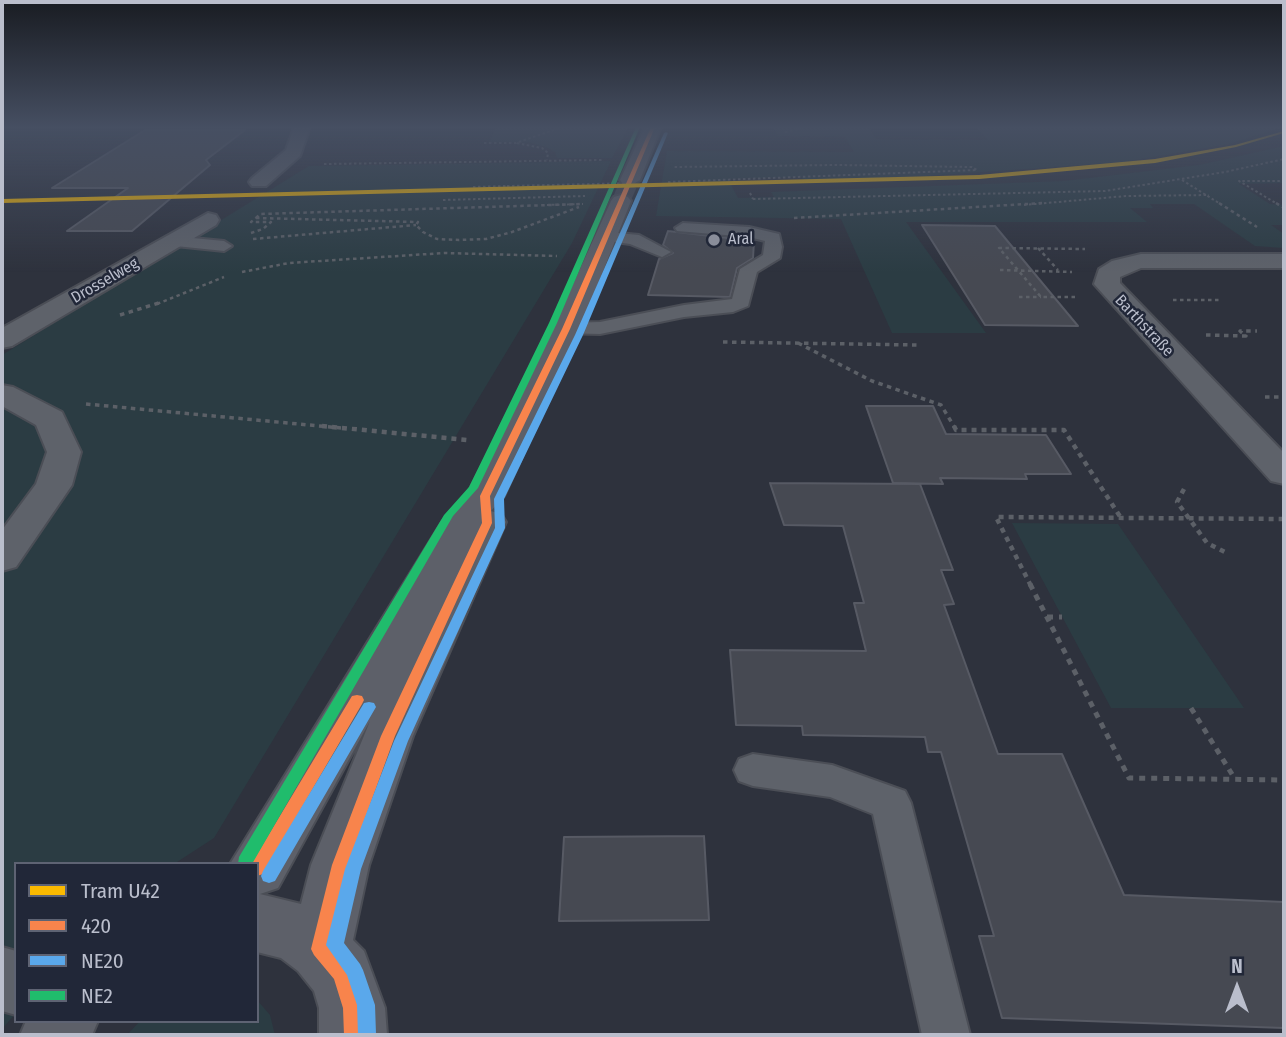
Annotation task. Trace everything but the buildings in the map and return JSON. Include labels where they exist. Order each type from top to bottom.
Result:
[{"type":"main road","points":[[259,866],[461,522],[485,496],[566,329],[633,175]]},
{"type":"main road","points":[[320,949],[340,865],[388,736],[487,523],[485,496]]},
{"type":"main road","points":[[259,923],[296,932],[320,949],[341,974],[352,1008],[353,1035]]},
{"type":"street","points":[[259,182],[267,175]]},
{"type":"street","name":"Drosselweg","points":[[2,340],[208,220]]},
{"type":"street","name":"Barthstraße","points":[[1284,261],[1141,261],[1121,266],[1108,274],[1107,285],[1284,473]]},
{"type":"street","points":[[2,558],[54,485],[64,452],[50,419],[7,396]]},
{"type":"lane","points":[[566,329],[600,328],[684,311],[733,306],[741,302],[741,267],[771,258],[775,247],[773,238],[749,232],[683,228]]},
{"type":"lane","points":[[607,237],[633,239],[662,251]]},
{"type":"lane","points":[[172,242],[224,246]]},
{"type":"lane","points":[[753,770],[832,781],[891,803],[946,1035]]},
{"type":"path","points":[[661,182],[855,175]]},
{"type":"path","points":[[769,199],[1126,189],[1200,175]]},
{"type":"path","points":[[1181,179],[1263,231]]},
{"type":"path","points":[[1284,183],[1239,181],[1284,208]]},
{"type":"path","points":[[473,187],[628,188]]},
{"type":"path","points":[[1126,189],[1139,195]]},
{"type":"path","points":[[750,193],[753,199]]},
{"type":"path","points":[[790,218],[980,209],[1139,195],[1209,195]]},
{"type":"path","points":[[443,200],[591,196]]},
{"type":"path","points":[[462,206],[464,199]]},
{"type":"path","points":[[246,234],[263,229],[271,222],[251,222],[260,214],[569,204]]},
{"type":"path","points":[[256,218],[418,222],[416,225],[423,232],[437,239],[486,239],[587,205]]},
{"type":"path","points":[[250,239],[416,225]]},
{"type":"path","points":[[1044,240],[1051,248]]},
{"type":"path","points":[[1041,297],[999,248],[1127,249],[1141,261]]},
{"type":"path","points":[[1038,248],[1059,270]]},
{"type":"path","points":[[119,315],[159,303],[234,273],[289,262],[444,253],[561,256]]},
{"type":"path","points":[[1000,270],[1059,270],[1080,273]]},
{"type":"path","points":[[1019,297],[1116,297]]},
{"type":"path","points":[[1162,300],[1221,300]]},
{"type":"path","points":[[717,342],[918,345]]},
{"type":"path","points":[[798,343],[872,381],[941,405],[956,430],[1064,430],[1121,518]]},
{"type":"path","points":[[7,396],[467,440]]},
{"type":"path","points":[[1184,489],[1177,502],[1207,544],[1227,552]]},
{"type":"path","points":[[1284,519],[996,517],[1129,778],[1284,780]]},
{"type":"path","points":[[1078,517],[1082,524]]},
{"type":"path","points":[[1047,617],[1062,617]]},
{"type":"path","points":[[1191,708],[1236,780]]},
{"type":"shaded area","points":[[294,175],[604,175],[572,243],[214,838],[177,862],[14,862],[14,1015],[2,1029],[2,355]]},
{"type":"shaded area","points":[[663,175],[936,175],[804,181],[801,177],[728,179],[738,198],[774,197],[771,192],[1064,181],[1111,175],[1284,175],[1284,183],[1239,184],[1270,204],[1284,205],[1284,225],[1271,225],[1284,234],[1284,248],[1255,246],[1194,204],[1150,204],[1153,208],[1130,208],[1147,222],[906,222],[986,333],[892,333],[841,219],[656,216]]},
{"type":"shaded area","points":[[1012,523],[1118,524],[1244,708],[1111,708]]},
{"type":"shaded area","points":[[259,1002],[270,1015],[275,1035],[127,1035],[138,1023],[259,1023]]},
{"type":"tunnel","points":[[621,201],[630,180]]},
{"type":"tram line","name":"U42","points":[[2,201],[997,175]]},
{"type":"transit line","name":"NE2","points":[[245,862],[449,515],[473,488],[553,323],[617,175]]},
{"type":"transit line","name":"420","points":[[320,949],[340,865],[388,736],[487,523],[485,496],[566,329],[632,175]]},
{"type":"transit line","name":"NE20","points":[[367,1034],[366,1005],[354,970],[335,945],[353,869],[401,741],[500,528],[499,499],[579,335],[648,175]]},
{"type":"transit line","name":"420","points":[[259,866],[357,700]]},
{"type":"transit line","name":"NE20","points":[[269,876],[369,707]]},
{"type":"transit line","name":"420","points":[[320,949],[341,974],[352,1008],[353,1035]]},
{"type":"place","name":"Aral","points":[[714,240]]}]
